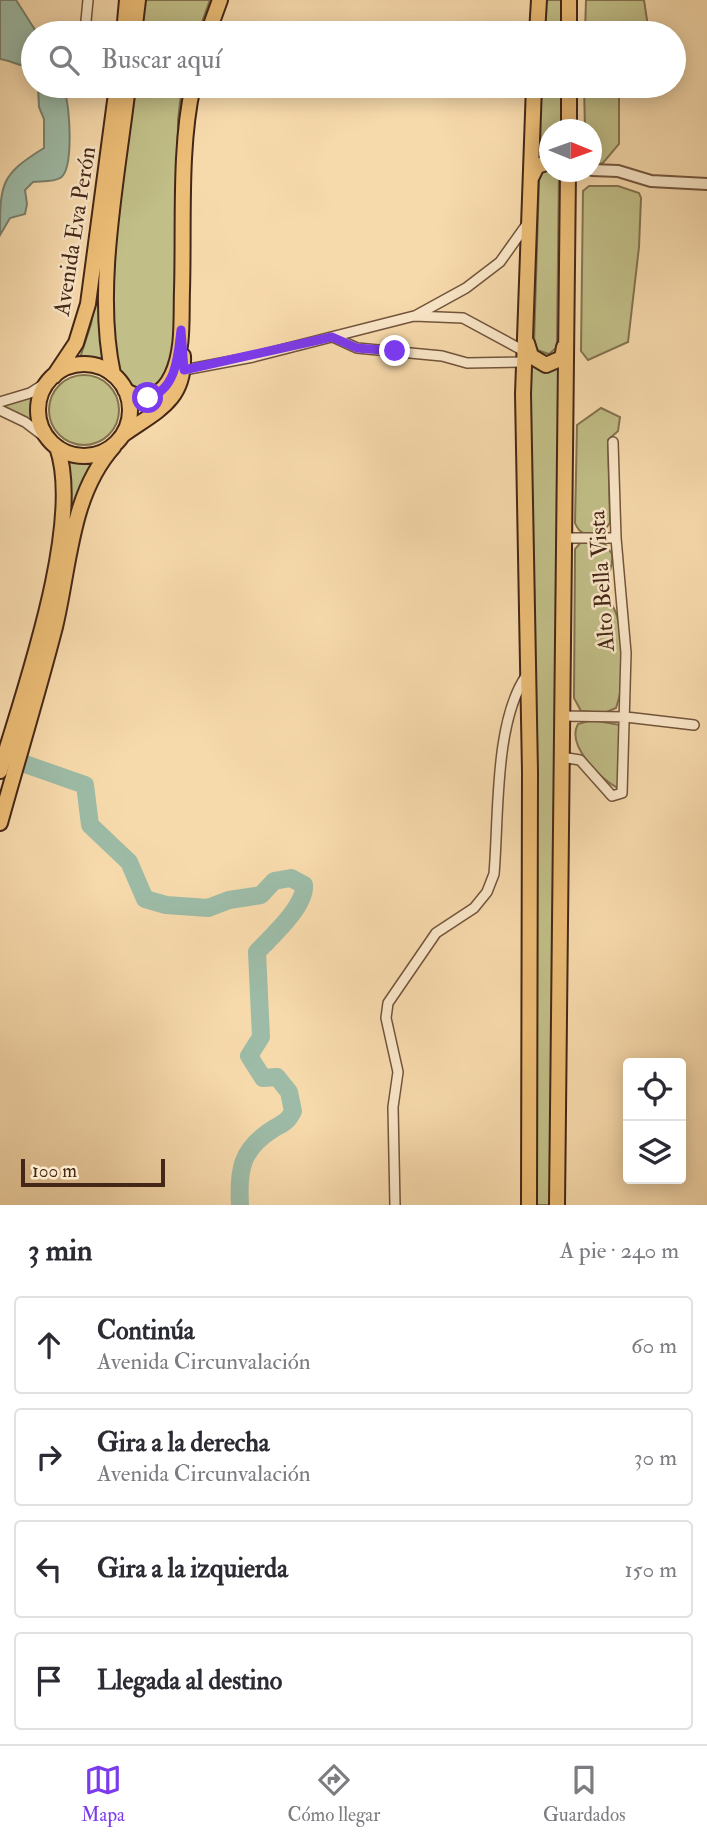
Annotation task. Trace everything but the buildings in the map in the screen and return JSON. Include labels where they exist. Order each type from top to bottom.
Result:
[{"type":"main road","points":[[125,21],[127,0]]},
{"type":"main road","points":[[135,21],[138,0]]},
{"type":"main road","points":[[212,21],[220,0]]},
{"type":"main road","points":[[536,21],[537,0]]},
{"type":"main road","points":[[569,21],[570,0]]},
{"type":"main road","name":"Avenida Eva Perón","points":[[51,378],[76,343],[88,304],[115,98]]},
{"type":"main road","name":"Avenida Eva Perón","points":[[113,374],[107,343],[106,299],[127,98]]},
{"type":"main road","points":[[53,444],[72,455],[90,456],[118,440],[171,399],[180,387],[184,370],[181,330],[187,124],[191,98]]},
{"type":"main road","points":[[529,1205],[524,356],[533,98]]},
{"type":"main road","points":[[569,98],[569,119]]},
{"type":"main road","points":[[529,181],[539,165]]},
{"type":"main road","points":[[557,1205],[568,182]]},
{"type":"main road","points":[[525,321],[531,356],[546,365],[562,358],[567,332]]},
{"type":"main road","points":[[125,390],[142,398],[162,391],[176,367],[181,330]]},
{"type":"main road","points":[[0,771],[21,723],[55,626],[82,499],[93,473],[118,440],[130,417],[125,390],[113,374],[86,364],[72,366],[51,378],[38,411],[44,432],[53,444],[64,479],[63,522],[21,723],[7,798],[0,823]]},
{"type":"street","points":[[86,21],[88,0]]},
{"type":"street","points":[[602,170],[618,171],[651,181],[707,184]]},
{"type":"street","points":[[184,370],[414,316],[467,288],[500,262],[528,224]]},
{"type":"street","points":[[414,316],[463,318],[524,356]]},
{"type":"street","points":[[332,337],[357,348],[442,356],[467,363],[524,356]]},
{"type":"street","points":[[0,402],[30,393],[51,378]]},
{"type":"street","points":[[0,410],[25,422],[53,444]]},
{"type":"street","name":"Alto Bella Vista","points":[[561,757],[580,760],[612,796],[622,793],[626,653],[616,538],[613,442]]},
{"type":"street","points":[[565,538],[616,538]]},
{"type":"street","points":[[395,1205],[393,1107],[398,1072],[386,1018],[388,1003],[436,933],[474,908],[487,892],[494,874],[506,726],[516,692],[527,675]]},
{"type":"street","points":[[561,716],[626,717],[694,725]]},
{"type":"shaded area","points":[[0,0],[16,0],[29,21],[21,21],[21,65],[0,59]]},
{"type":"shaded area","points":[[142,0],[210,0],[202,21],[140,21]]},
{"type":"shaded area","points":[[545,0],[564,0],[564,21],[544,21]]},
{"type":"shaded area","points":[[586,0],[644,0],[647,21],[585,21]]},
{"type":"shaded area","points":[[39,98],[66,98],[69,125],[67,164],[60,178],[33,182],[25,190],[25,214],[10,218],[0,235],[2,192],[6,182],[29,157],[44,148],[44,119]]},
{"type":"shaded area","points":[[131,98],[181,98],[178,120],[176,348],[172,368],[152,394],[126,385],[117,359],[112,324],[112,284],[119,196]]},
{"type":"shaded area","points":[[539,98],[564,98],[564,119],[539,119],[539,160],[536,161]]},
{"type":"shaded area","points":[[584,98],[619,98],[619,144],[603,163],[602,119],[585,119]]},
{"type":"shaded area","points":[[539,181],[559,182],[557,342],[556,348],[549,354],[537,350],[534,344]]},
{"type":"shaded area","points":[[589,186],[618,186],[639,193],[641,198],[639,247],[628,342],[588,360],[581,351],[583,191]]},
{"type":"shaded area","points":[[102,258],[101,344],[104,364],[78,364],[91,324]]},
{"type":"shaded area","points":[[528,365],[548,371],[562,367],[552,1205],[534,1205]]},
{"type":"shaded area","points":[[84,375],[109,385],[119,410],[109,435],[84,445],[59,435],[49,410],[59,385]]},
{"type":"shaded area","points":[[36,394],[36,410],[43,433],[17,413],[0,406]]},
{"type":"shaded area","points":[[601,408],[620,417],[618,431],[608,440],[610,523],[601,534],[588,534],[579,530],[575,523],[577,425]]},
{"type":"shaded area","points":[[65,460],[92,462],[73,507],[39,661]]},
{"type":"shaded area","points":[[581,542],[605,544],[612,554],[606,591],[620,627],[623,674],[616,708],[604,713],[581,711],[574,698],[575,549]]},
{"type":"shaded area","points":[[592,720],[620,725],[621,786],[618,788],[594,769],[577,742],[578,724]]},
{"type":"waterway","points":[[2,756],[85,785],[90,825],[129,862],[145,899],[166,905],[208,908],[229,900],[261,895],[274,881],[291,878],[304,885],[294,911],[257,952],[261,1037],[249,1056],[263,1078],[277,1077],[289,1092],[293,1111],[287,1120],[262,1137],[248,1153],[241,1171],[240,1205]]},
{"type":"route","points":[[148,398],[162,391],[172,376],[176,367],[181,330],[184,370],[253,357],[332,337],[357,348],[395,351]]}]
